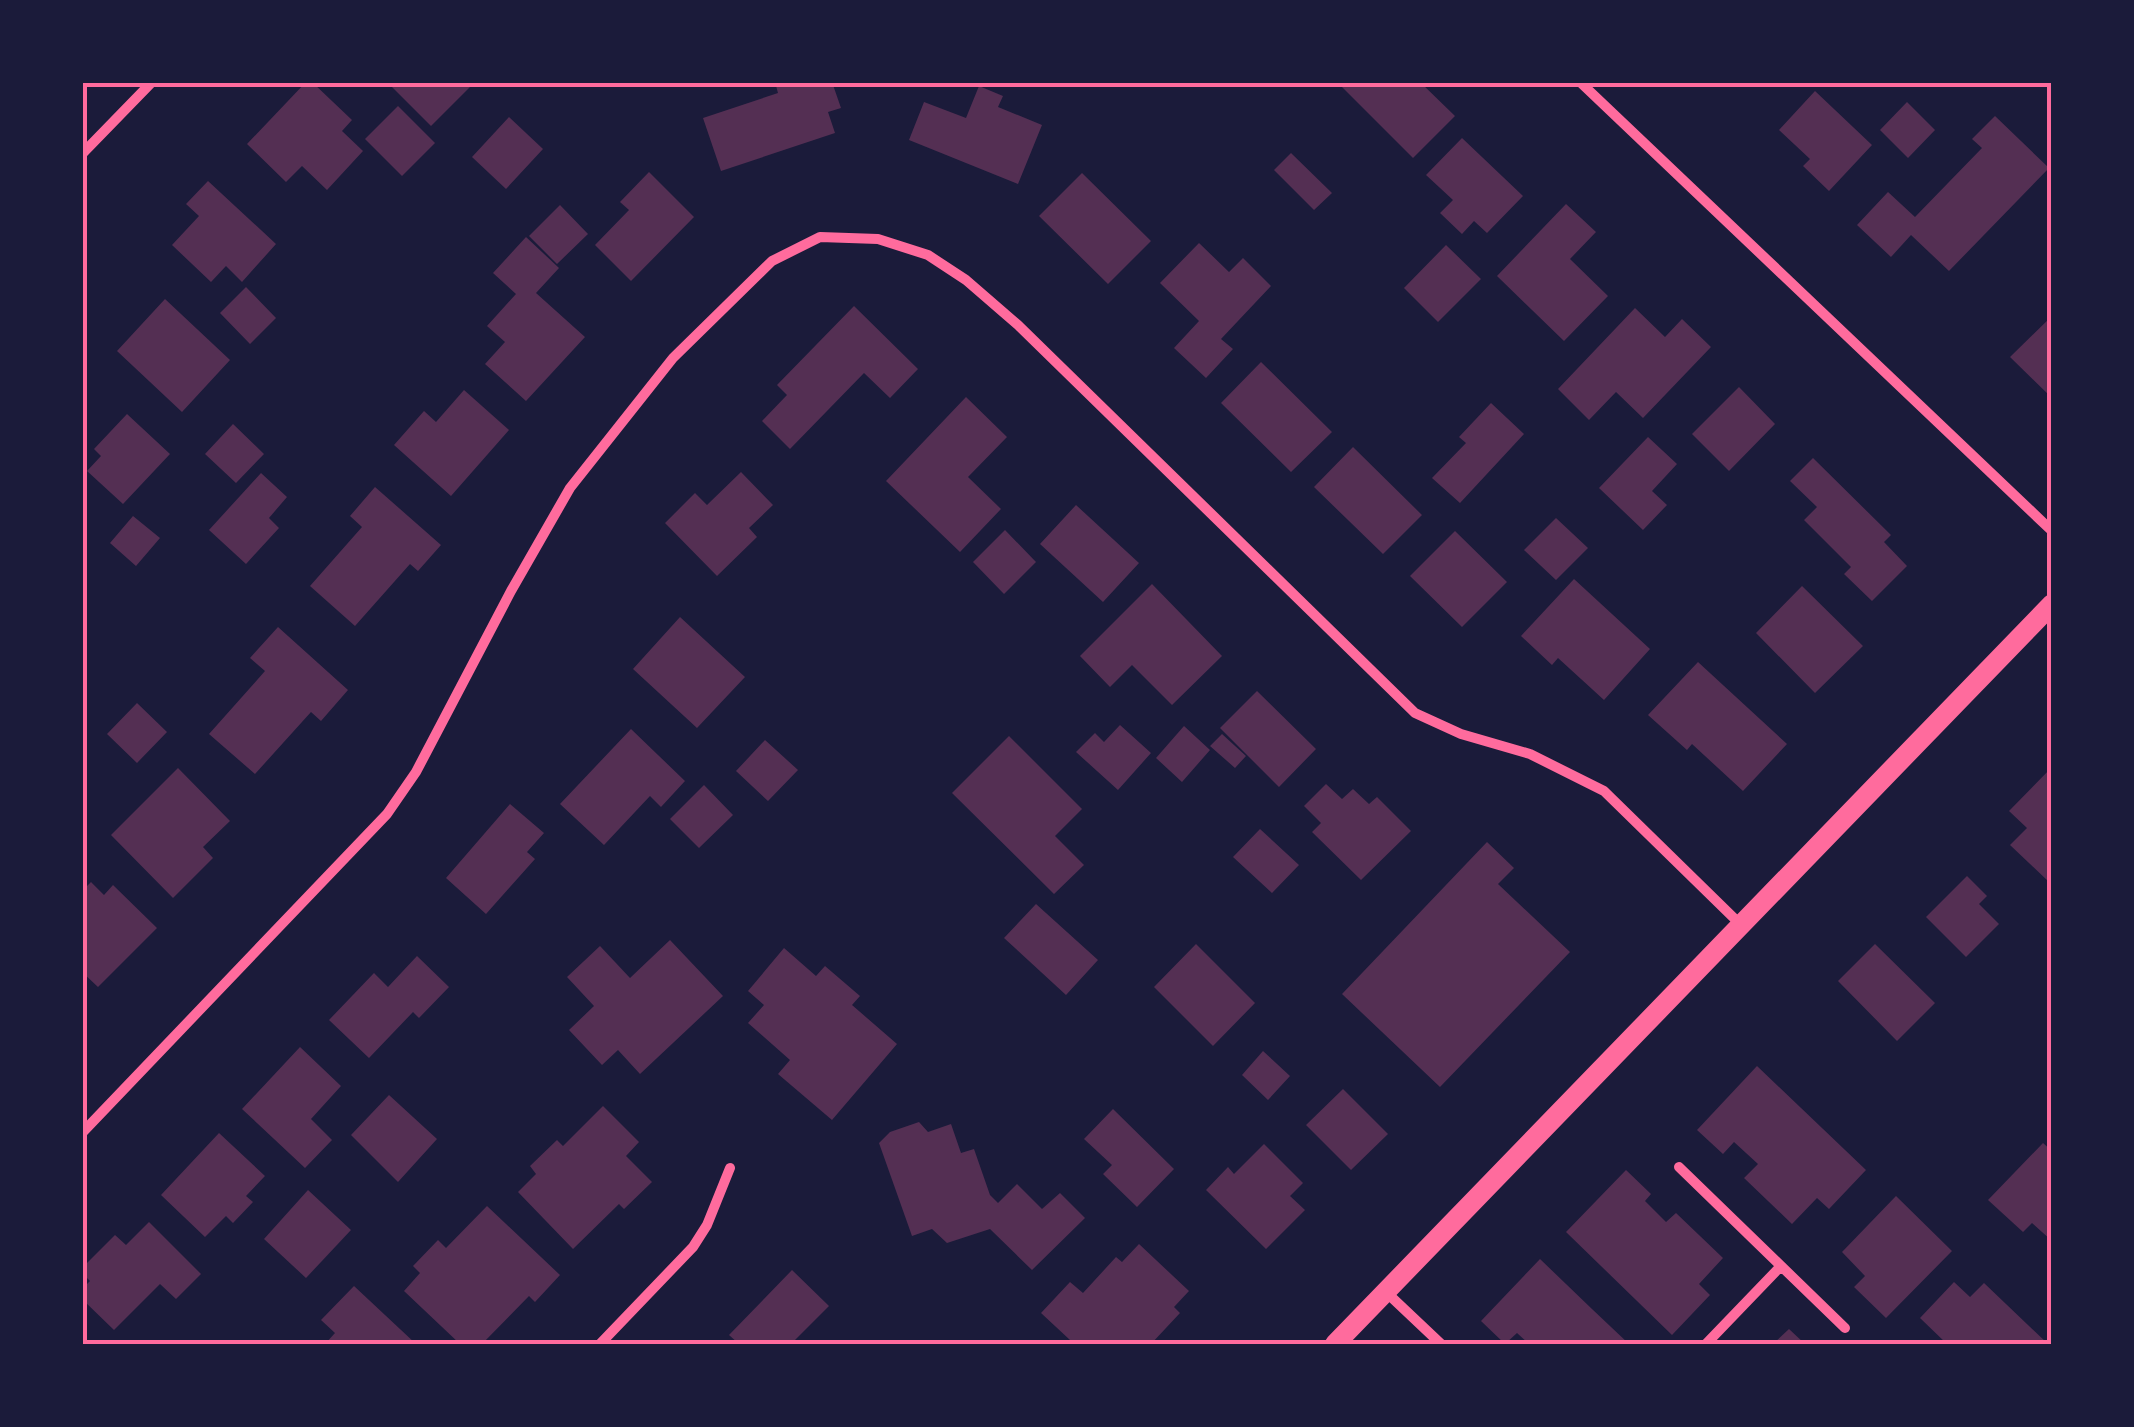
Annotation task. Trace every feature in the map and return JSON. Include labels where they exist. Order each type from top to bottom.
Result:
[{"type":"main road","points":[[1335,1344],[2052,604]]},
{"type":"street","points":[[82,154],[152,82]]},
{"type":"street","points":[[1580,82],[2052,531]]},
{"type":"street","points":[[82,1132],[387,814],[416,772],[570,488],[673,358],[772,261],[820,237],[878,239],[928,254],[966,280],[1018,325],[1415,713],[1461,734],[1530,754],[1604,791],[1741,925]]},
{"type":"street","points":[[1679,1167],[1844,1328]]},
{"type":"street","points":[[600,1344],[693,1247],[707,1225],[730,1168]]},
{"type":"street","points":[[1706,1344],[1781,1266]]},
{"type":"street","points":[[1386,1292],[1441,1344]]},
{"type":"building","points":[[306,82],[312,82],[352,120],[342,131],[363,151],[327,190],[302,166],[286,182],[247,144]]},
{"type":"building","points":[[387,82],[475,82],[431,126]]},
{"type":"building","points":[[775,82],[832,82],[841,108],[828,112],[835,133],[721,171],[703,118],[778,93]]},
{"type":"building","points":[[1337,82],[1420,82],[1455,116],[1413,158]]},
{"type":"building","points":[[979,86],[1003,96],[998,107],[1042,125],[1018,184],[909,140],[924,102],[966,118]]},
{"type":"building","points":[[1815,91],[1872,145],[1829,191],[1803,166],[1810,159],[1779,130]]},
{"type":"building","points":[[1907,102],[1935,130],[1908,158],[1880,130]]},
{"type":"building","points":[[398,106],[435,143],[402,176],[365,139]]},
{"type":"building","points":[[1995,116],[2049,168],[1949,271],[1911,235],[1891,257],[1857,225],[1888,192],[1915,217],[1982,148],[1972,139]]},
{"type":"building","points":[[509,117],[543,149],[506,189],[472,157]]},
{"type":"building","points":[[1462,138],[1523,196],[1487,233],[1474,221],[1462,234],[1440,213],[1453,200],[1426,175]]},
{"type":"building","points":[[1291,153],[1332,193],[1314,210],[1274,170]]},
{"type":"building","points":[[649,172],[694,217],[631,281],[595,245],[629,210],[620,202]]},
{"type":"building","points":[[1082,173],[1151,241],[1108,284],[1039,216]]},
{"type":"building","points":[[208,181],[276,244],[242,282],[226,266],[211,282],[172,245],[199,216],[186,204]]},
{"type":"building","points":[[1566,204],[1596,232],[1570,259],[1608,296],[1564,341],[1497,276]]},
{"type":"building","points":[[560,205],[588,234],[557,264],[529,236]]},
{"type":"building","points":[[526,237],[559,268],[536,293],[585,337],[526,401],[485,364],[505,342],[487,326],[516,294],[493,273]]},
{"type":"building","points":[[1199,243],[1229,272],[1243,258],[1271,286],[1221,339],[1233,349],[1206,378],[1174,348],[1199,321],[1160,283]]},
{"type":"building","points":[[1446,245],[1481,279],[1438,322],[1404,288]]},
{"type":"building","points":[[246,287],[276,318],[250,344],[220,313]]},
{"type":"building","points":[[165,299],[230,360],[182,412],[117,351]]},
{"type":"building","points":[[854,306],[918,369],[890,398],[864,373],[790,449],[762,421],[787,395],[777,385]]},
{"type":"building","points":[[1635,308],[1665,337],[1682,319],[1711,347],[1643,418],[1616,392],[1589,420],[1558,389]]},
{"type":"building","points":[[2052,316],[2052,398],[2010,357]]},
{"type":"building","points":[[1261,362],[1332,432],[1291,472],[1221,403]]},
{"type":"building","points":[[1739,387],[1775,424],[1729,471],[1692,434]]},
{"type":"building","points":[[464,390],[509,430],[451,496],[394,445],[424,411],[436,422]]},
{"type":"building","points":[[966,397],[1007,437],[968,477],[1001,509],[960,552],[886,481]]},
{"type":"building","points":[[1491,403],[1524,434],[1460,503],[1432,478],[1466,443],[1459,437]]},
{"type":"building","points":[[127,414],[170,454],[123,504],[87,471],[101,456],[94,449]]},
{"type":"building","points":[[233,424],[264,454],[236,483],[205,454]]},
{"type":"building","points":[[1648,437],[1677,464],[1652,491],[1667,505],[1643,530],[1599,488]]},
{"type":"building","points":[[1353,447],[1422,515],[1383,554],[1314,487]]},
{"type":"building","points":[[1813,458],[1891,535],[1884,542],[1907,566],[1872,601],[1844,574],[1851,567],[1804,520],[1817,507],[1790,481]]},
{"type":"building","points":[[741,472],[773,505],[749,528],[757,537],[717,576],[665,523],[695,493],[707,505]]},
{"type":"building","points":[[261,473],[287,497],[269,518],[279,528],[246,564],[209,530]]},
{"type":"building","points":[[375,487],[441,545],[418,571],[410,564],[355,626],[310,586],[362,527],[350,516]]},
{"type":"building","points":[[1076,505],[1139,563],[1103,602],[1040,544]]},
{"type":"building","points":[[133,516],[160,538],[136,566],[110,543]]},
{"type":"building","points":[[1556,518],[1588,548],[1556,580],[1524,550]]},
{"type":"building","points":[[1005,530],[1036,562],[1004,594],[973,562]]},
{"type":"building","points":[[1455,531],[1507,582],[1462,627],[1410,576]]},
{"type":"building","points":[[1574,579],[1650,649],[1604,700],[1558,658],[1552,665],[1521,636]]},
{"type":"building","points":[[1152,584],[1222,656],[1172,705],[1132,665],[1110,687],[1080,656]]},
{"type":"building","points":[[1802,586],[1863,646],[1815,693],[1756,633]]},
{"type":"building","points":[[680,617],[745,677],[697,728],[633,669]]},
{"type":"building","points":[[278,627],[348,690],[321,721],[311,712],[255,774],[209,734],[265,671],[250,658]]},
{"type":"building","points":[[1698,662],[1787,744],[1743,791],[1692,744],[1687,750],[1648,715]]},
{"type":"building","points":[[1257,691],[1316,749],[1279,787],[1220,728]]},
{"type":"building","points":[[137,703],[167,732],[137,763],[107,734]]},
{"type":"building","points":[[1120,725],[1151,753],[1118,790],[1076,752],[1095,733],[1104,742]]},
{"type":"building","points":[[1184,726],[1210,750],[1182,782],[1156,758]]},
{"type":"building","points":[[631,729],[685,781],[661,807],[650,796],[604,845],[560,804]]},
{"type":"building","points":[[1222,734],[1246,756],[1235,768],[1210,746]]},
{"type":"building","points":[[1009,736],[1082,809],[1055,836],[1084,865],[1054,894],[952,793]]},
{"type":"building","points":[[765,740],[798,770],[768,801],[736,771]]},
{"type":"building","points":[[2052,767],[2049,882],[2010,845],[2027,828],[2009,811]]},
{"type":"building","points":[[178,768],[230,821],[203,847],[213,858],[173,898],[111,835]]},
{"type":"building","points":[[1326,784],[1342,799],[1353,789],[1369,804],[1377,797],[1411,831],[1361,880],[1312,832],[1321,823],[1304,806]]},
{"type":"building","points":[[704,785],[733,815],[699,848],[670,819]]},
{"type":"building","points":[[510,804],[544,833],[527,852],[535,859],[486,914],[446,878]]},
{"type":"building","points":[[1260,829],[1299,865],[1272,893],[1233,857]]},
{"type":"building","points":[[1487,842],[1514,868],[1498,884],[1570,952],[1440,1087],[1342,994]]},
{"type":"building","points":[[1967,876],[1987,896],[1979,904],[1999,924],[1966,957],[1926,917]]},
{"type":"building","points":[[91,882],[104,895],[113,885],[157,928],[98,987],[82,972],[82,891]]},
{"type":"building","points":[[1036,904],[1098,960],[1066,995],[1004,938]]},
{"type":"building","points":[[670,940],[723,996],[640,1074],[618,1050],[602,1065],[569,1030],[594,1006],[567,977],[600,946],[630,978]]},
{"type":"building","points":[[1196,944],[1255,1003],[1213,1046],[1154,987]]},
{"type":"building","points":[[1875,944],[1935,1003],[1897,1041],[1838,981]]},
{"type":"building","points":[[784,948],[816,976],[825,966],[860,996],[852,1005],[897,1044],[832,1120],[778,1074],[790,1060],[748,1023],[764,1005],[748,991]]},
{"type":"building","points":[[417,956],[449,987],[419,1018],[413,1012],[369,1058],[329,1020],[374,973],[388,987]]},
{"type":"building","points":[[300,1047],[341,1086],[311,1119],[332,1140],[305,1168],[242,1109]]},
{"type":"building","points":[[1263,1051],[1290,1076],[1268,1100],[1242,1075]]},
{"type":"building","points":[[1757,1066],[1866,1170],[1829,1209],[1817,1198],[1792,1224],[1744,1178],[1758,1164],[1734,1142],[1723,1154],[1697,1130]]},
{"type":"building","points":[[1343,1089],[1388,1134],[1351,1170],[1306,1125]]},
{"type":"building","points":[[389,1095],[437,1139],[398,1182],[351,1135]]},
{"type":"building","points":[[603,1106],[639,1142],[626,1156],[652,1182],[624,1209],[619,1204],[573,1249],[518,1192],[536,1174],[530,1166],[557,1140],[563,1146]]},
{"type":"building","points":[[1113,1109],[1174,1169],[1137,1207],[1103,1174],[1112,1165],[1084,1139]]},
{"type":"building","points":[[919,1122],[928,1132],[951,1124],[961,1153],[974,1149],[990,1195],[998,1203],[1017,1184],[1042,1209],[1060,1193],[1085,1218],[1032,1270],[990,1229],[947,1243],[932,1229],[912,1236],[879,1143],[890,1132]]},
{"type":"building","points":[[219,1133],[265,1176],[246,1196],[253,1202],[233,1223],[226,1216],[205,1237],[161,1195]]},
{"type":"building","points":[[2043,1143],[2052,1151],[2052,1241],[2032,1223],[2023,1232],[1988,1200]]},
{"type":"building","points":[[1264,1144],[1303,1183],[1290,1196],[1305,1210],[1266,1249],[1206,1190],[1228,1167],[1234,1174]]},
{"type":"building","points":[[1626,1170],[1651,1194],[1645,1201],[1666,1222],[1676,1213],[1723,1258],[1699,1284],[1710,1295],[1672,1335],[1566,1232]]},
{"type":"building","points":[[308,1190],[351,1230],[306,1278],[264,1239]]},
{"type":"building","points":[[1896,1196],[1952,1251],[1886,1318],[1854,1287],[1865,1276],[1842,1252]]},
{"type":"building","points":[[487,1206],[560,1275],[535,1302],[529,1296],[482,1344],[460,1344],[404,1291],[420,1273],[413,1266],[438,1240],[446,1248]]},
{"type":"building","points":[[149,1222],[201,1274],[176,1299],[160,1284],[114,1330],[82,1299],[82,1289],[90,1281],[82,1268],[115,1235],[126,1245]]},
{"type":"building","points":[[1139,1244],[1189,1291],[1174,1307],[1180,1313],[1151,1344],[1066,1344],[1070,1340],[1041,1313],[1070,1282],[1083,1293],[1116,1257],[1122,1262]]},
{"type":"building","points":[[1540,1259],[1629,1344],[1529,1344],[1517,1333],[1505,1344],[1481,1321]]},
{"type":"building","points":[[792,1270],[829,1306],[791,1344],[739,1344],[729,1335]]},
{"type":"building","points":[[1954,1282],[1970,1297],[1984,1283],[2048,1344],[1947,1344],[1920,1318]]},
{"type":"building","points":[[354,1286],[416,1344],[325,1344],[335,1333],[321,1320]]},
{"type":"building","points":[[1789,1329],[1805,1344],[1773,1344]]}]
